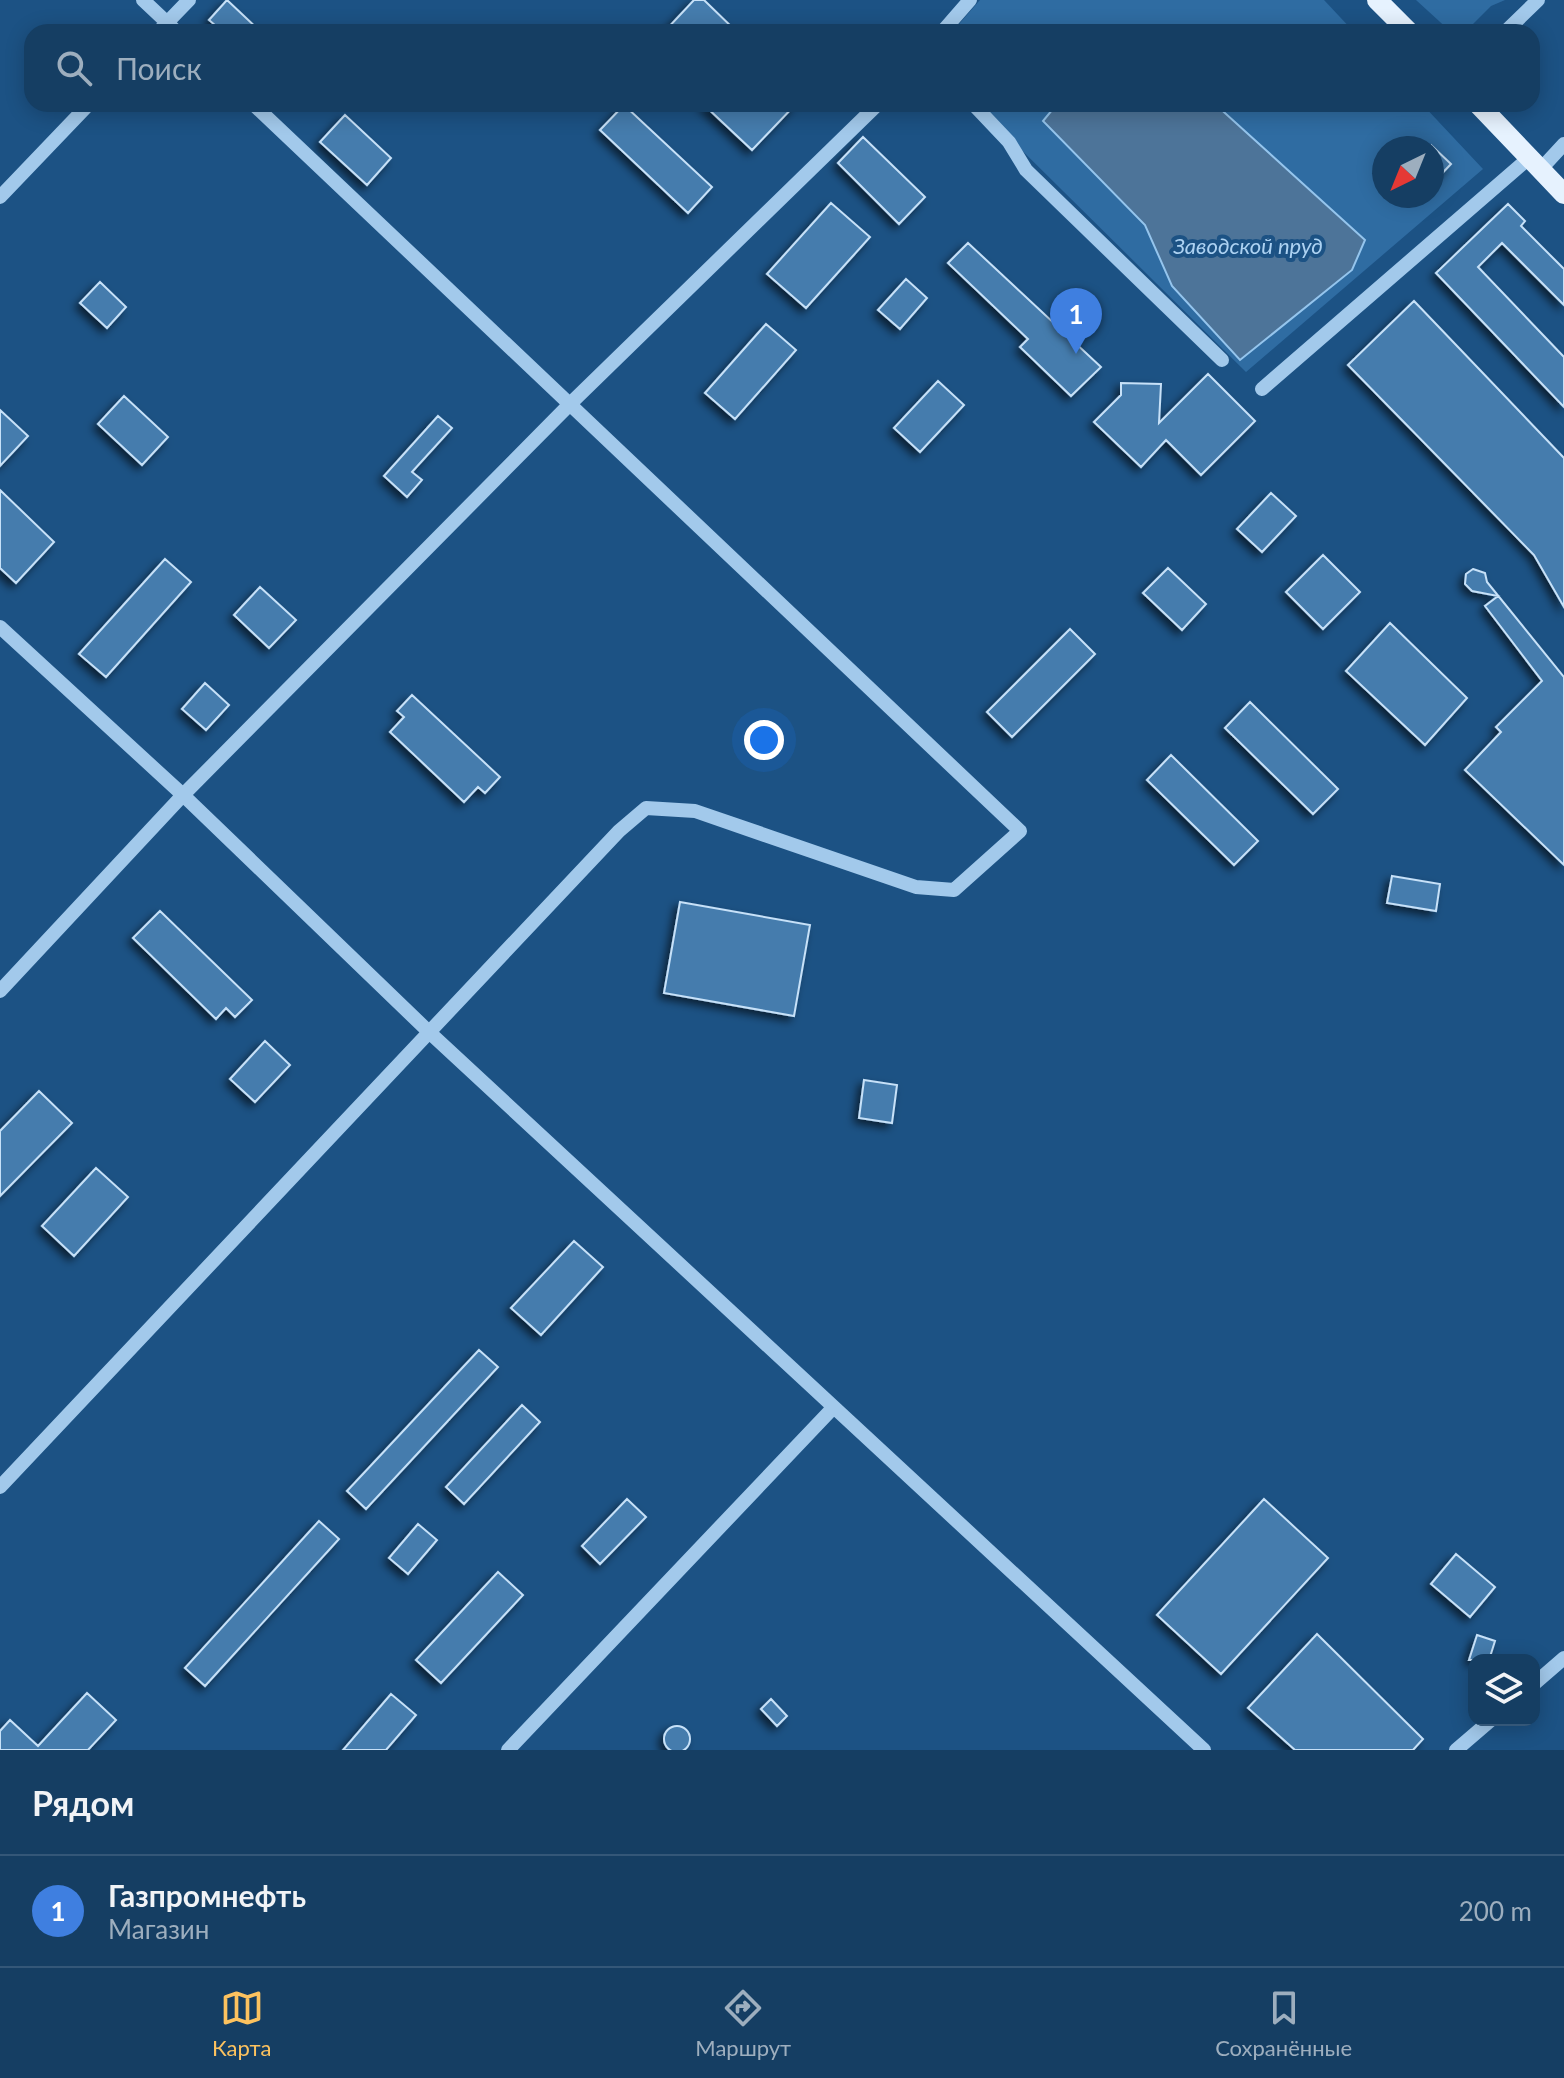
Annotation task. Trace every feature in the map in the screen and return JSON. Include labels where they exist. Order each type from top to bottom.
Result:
[{"type":"main road","points":[[1377,0],[1401,24]]},
{"type":"main road","points":[[1486,112],[1564,194]]},
{"type":"street","points":[[143,0],[163,24]]},
{"type":"street","points":[[171,24],[189,0]]},
{"type":"street","points":[[949,24],[970,0]]},
{"type":"street","points":[[1513,24],[1538,0]]},
{"type":"street","points":[[0,197],[81,112]]},
{"type":"street","points":[[0,1487],[619,831],[646,808],[695,811],[916,887],[954,890],[1020,831],[262,112]]},
{"type":"street","points":[[0,991],[183,795],[571,403],[870,112]]},
{"type":"street","points":[[981,112],[1009,142],[1026,170],[1222,360]]},
{"type":"street","points":[[1262,389],[1535,164],[1564,144]]},
{"type":"street","points":[[0,627],[183,795],[429,1032],[832,1409],[1204,1750]]},
{"type":"street","points":[[508,1750],[832,1409]]},
{"type":"street","points":[[1540,1679],[1564,1658]]},
{"type":"street","points":[[1456,1750],[1484,1726]]},
{"type":"shaded area","points":[[980,0],[1324,0],[1346,24],[959,24]]},
{"type":"shaded area","points":[[1416,0],[1505,0],[1491,6],[1473,24],[1442,24]]},
{"type":"shaded area","name":"Заводской пруд","points":[[983,112],[1430,112],[1483,169],[1444,202],[1444,136],[1372,136],[1372,208],[1437,208],[1246,372]]},
{"type":"water","name":"Заводской пруд","points":[[1050,112],[1224,112],[1365,240],[1352,270],[1240,360],[1172,286],[1145,225],[1043,121]]},
{"type":"building","points":[[227,0],[252,24],[214,24],[209,20]]},
{"type":"building","points":[[694,0],[704,0],[729,24],[672,24]]},
{"type":"building","points":[[617,112],[632,112],[712,187],[688,213],[600,130]]},
{"type":"building","points":[[712,112],[788,112],[752,150]]},
{"type":"building","points":[[345,115],[391,158],[367,185],[320,142]]},
{"type":"building","points":[[863,137],[925,197],[899,224],[838,163]]},
{"type":"building","points":[[1444,157],[1451,164],[1444,171]]},
{"type":"building","points":[[831,203],[870,237],[806,308],[767,274]]},
{"type":"building","points":[[1508,204],[1525,221],[1521,226],[1564,269],[1564,305],[1502,243],[1478,267],[1564,357],[1564,407],[1436,273]]},
{"type":"building","points":[[968,243],[1101,367],[1071,396],[1020,347],[1028,339],[948,263]]},
{"type":"building","points":[[906,279],[927,298],[900,329],[878,310]]},
{"type":"building","points":[[100,282],[126,307],[107,328],[80,303]]},
{"type":"building","points":[[1414,301],[1564,458],[1564,607],[1534,555],[1348,365]]},
{"type":"building","points":[[766,324],[796,350],[735,419],[705,393]]},
{"type":"building","points":[[1208,374],[1255,421],[1201,475],[1166,440],[1141,467],[1094,422],[1121,395],[1121,383],[1161,384],[1159,423]]},
{"type":"building","points":[[938,381],[964,405],[920,452],[894,428]]},
{"type":"building","points":[[124,396],[168,437],[142,465],[98,424]]},
{"type":"building","points":[[0,410],[28,436],[0,466]]},
{"type":"building","points":[[438,416],[452,428],[412,472],[422,480],[407,497],[384,476]]},
{"type":"building","points":[[0,490],[54,542],[16,583],[0,568]]},
{"type":"building","points":[[1271,493],[1296,516],[1262,552],[1237,529]]},
{"type":"building","points":[[1323,555],[1360,592],[1323,629],[1286,592]]},
{"type":"building","points":[[165,559],[191,582],[106,677],[79,654]]},
{"type":"building","points":[[1168,568],[1206,604],[1182,630],[1143,593]]},
{"type":"building","points":[[1473,569],[1485,573],[1487,582],[1564,677],[1564,865],[1465,770],[1501,732],[1496,727],[1542,681],[1485,606],[1498,596],[1472,591],[1465,584],[1466,574]]},
{"type":"building","points":[[260,587],[296,620],[269,648],[234,615]]},
{"type":"building","points":[[1390,623],[1467,698],[1425,745],[1346,671]]},
{"type":"building","points":[[1070,629],[1095,654],[1012,737],[987,712]]},
{"type":"building","points":[[205,683],[229,705],[206,730],[182,709]]},
{"type":"building","points":[[412,695],[500,777],[485,793],[478,787],[464,802],[390,732],[404,717],[397,711]]},
{"type":"building","points":[[1250,702],[1338,789],[1313,814],[1225,728]]},
{"type":"building","points":[[1171,755],[1258,841],[1234,865],[1147,780]]},
{"type":"building","points":[[1392,876],[1440,884],[1436,911],[1387,903]]},
{"type":"building","points":[[680,902],[810,925],[794,1016],[664,993]]},
{"type":"building","points":[[160,911],[252,1000],[235,1017],[226,1008],[216,1019],[133,938]]},
{"type":"building","points":[[265,1041],[290,1065],[255,1102],[230,1079]]},
{"type":"building","points":[[864,1080],[897,1085],[892,1123],[859,1118]]},
{"type":"building","points":[[39,1091],[72,1123],[0,1196],[0,1131]]},
{"type":"building","points":[[96,1168],[128,1197],[74,1256],[42,1226]]},
{"type":"building","points":[[574,1241],[603,1267],[541,1335],[511,1308]]},
{"type":"building","points":[[479,1350],[498,1367],[366,1509],[347,1491]]},
{"type":"building","points":[[522,1405],[540,1422],[464,1504],[446,1487]]},
{"type":"building","points":[[627,1499],[646,1517],[600,1564],[582,1546]]},
{"type":"building","points":[[1264,1499],[1328,1558],[1221,1674],[1157,1615]]},
{"type":"building","points":[[319,1521],[339,1539],[205,1686],[185,1668]]},
{"type":"building","points":[[418,1524],[437,1540],[408,1574],[389,1558]]},
{"type":"building","points":[[1456,1554],[1495,1587],[1470,1617],[1431,1584]]},
{"type":"building","points":[[498,1572],[523,1595],[441,1683],[416,1660]]},
{"type":"building","points":[[1317,1634],[1423,1739],[1413,1750],[1295,1750],[1248,1708]]},
{"type":"building","points":[[1477,1635],[1495,1641],[1491,1654],[1471,1654]]},
{"type":"building","points":[[87,1693],[116,1720],[88,1750],[0,1750],[0,1731],[10,1720],[38,1746]]},
{"type":"building","points":[[391,1694],[416,1715],[386,1750],[343,1750]]},
{"type":"building","points":[[771,1699],[787,1716],[777,1726],[761,1709]]},
{"type":"building","points":[[672,1727],[682,1727],[689,1734],[689,1744],[683,1750],[671,1750],[665,1744],[665,1734]]},
{"type":"place","name":"Газпромнефть","points":[[1076,354]]}]
